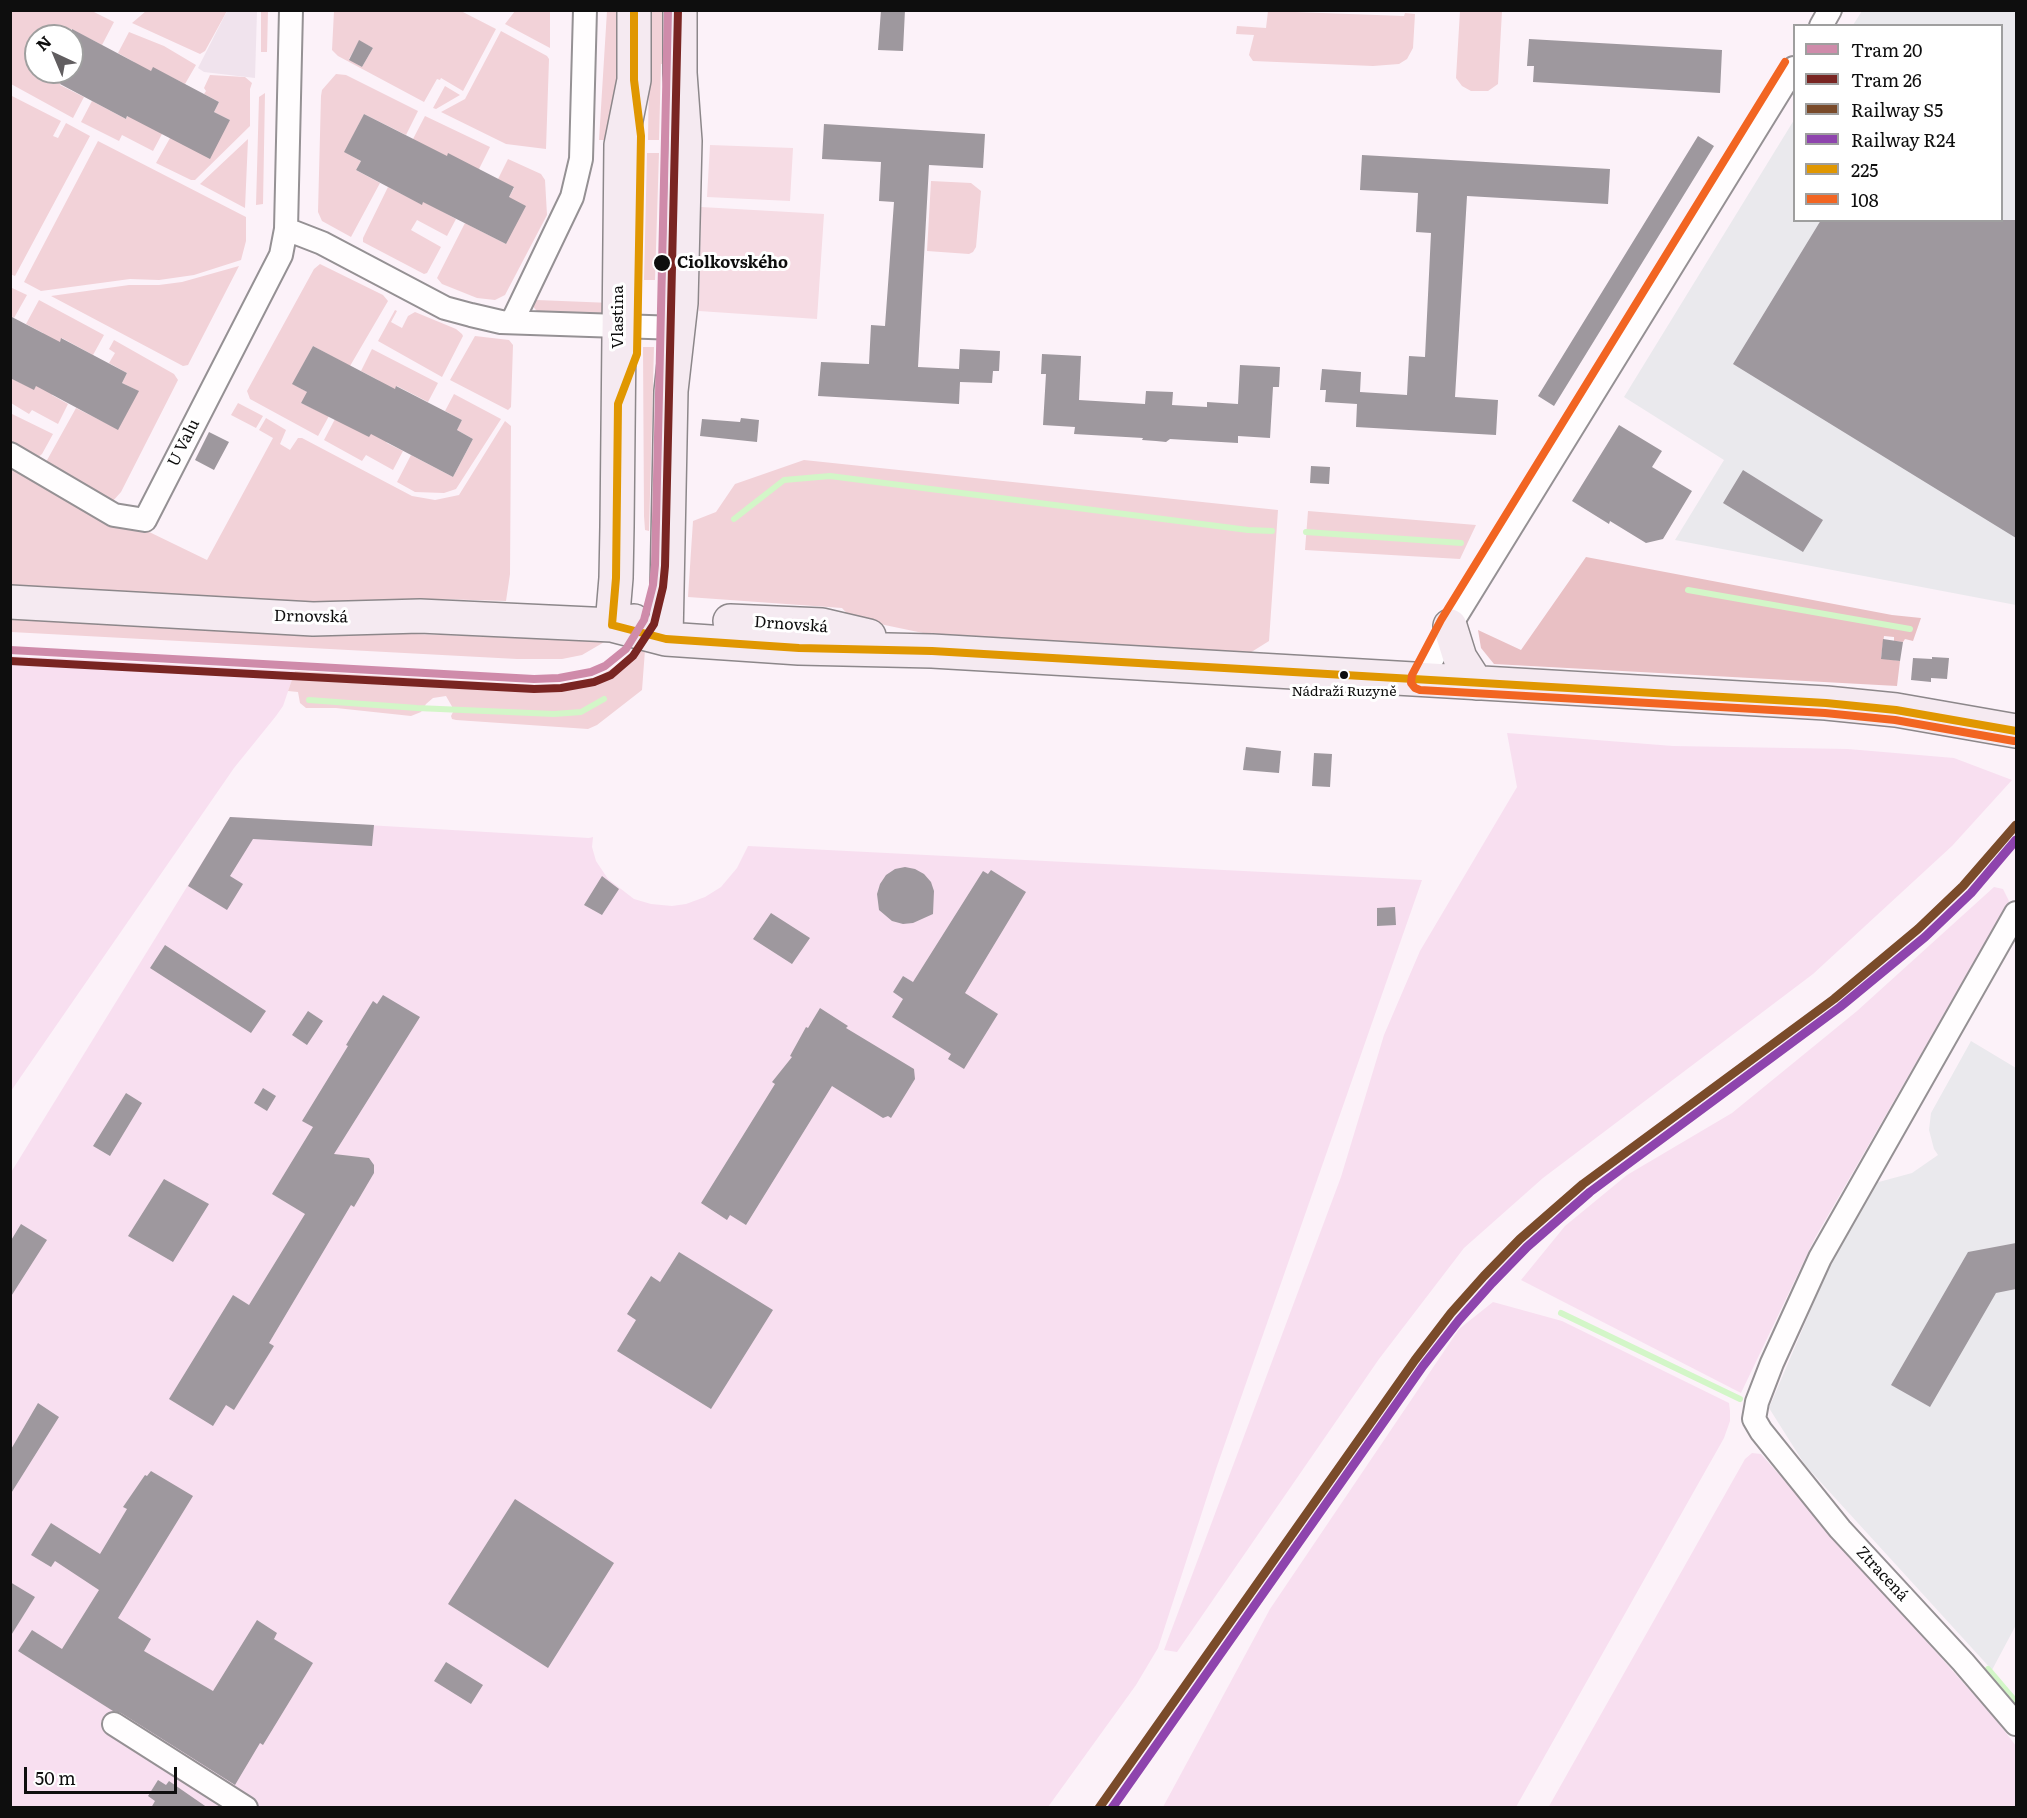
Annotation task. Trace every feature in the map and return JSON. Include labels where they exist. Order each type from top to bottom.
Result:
[{"type":"main road","name":"Vlastina","points":[[612,625],[618,527],[621,146],[634,80],[634,10]]},
{"type":"main road","points":[[666,627],[671,392],[681,295],[685,141],[680,73],[681,10]]},
{"type":"main road","name":"Drnovská","points":[[10,602],[313,619],[420,616],[666,627],[799,648],[932,651],[1826,703],[1896,710],[2016,731]]},
{"type":"main road","points":[[1450,626],[1460,658],[1476,683]]},
{"type":"street","points":[[291,10],[286,229],[322,243],[445,308],[501,322],[678,328]]},
{"type":"street","points":[[512,322],[572,197],[581,159],[585,10]]},
{"type":"street","points":[[1822,24],[1830,10]]},
{"type":"street","points":[[1421,680],[1450,626],[1793,70]]},
{"type":"street","name":"U Valu","points":[[10,454],[114,515],[145,520],[281,255],[286,229]]},
{"type":"street","name":"Ztracená","points":[[2016,916],[1820,1258],[1772,1363],[1757,1402],[1754,1419],[1774,1448],[1840,1529],[1963,1662],[2016,1724]]},
{"type":"street","points":[[114,1724],[246,1808]]},
{"type":"shaded area","points":[[10,11],[92,11],[114,22],[102,45],[84,36],[84,24],[24,24],[24,84],[60,84],[84,97],[73,118],[11,84]]},
{"type":"shaded area","points":[[146,11],[227,11],[205,51],[200,54],[132,23]]},
{"type":"shaded area","points":[[227,11],[257,11],[255,78],[204,72],[198,68]]},
{"type":"shaded area","points":[[261,11],[268,11],[267,52],[261,52]]},
{"type":"shaded area","points":[[334,11],[461,11],[496,29],[463,91],[441,78],[437,79],[424,102],[338,56],[332,50]],"holes":[[[359,41],[373,48],[362,67],[349,59]]]},
{"type":"shaded area","points":[[515,11],[550,11],[550,48],[505,24]]},
{"type":"shaded area","points":[[607,11],[619,11],[616,140],[599,140]]},
{"type":"shaded area","points":[[642,11],[670,11],[669,64],[661,64],[659,140],[648,140],[649,66]]},
{"type":"shaded area","points":[[1268,11],[1404,16],[1405,13],[1415,14],[1413,48],[1407,59],[1399,64],[1373,66],[1253,61],[1249,55],[1254,35],[1236,34],[1237,26],[1266,28]]},
{"type":"shaded area","points":[[1460,11],[1502,11],[1498,84],[1488,91],[1471,91],[1462,86],[1456,78]]},
{"type":"shaded area","points":[[1862,11],[2016,11],[2016,605],[1675,540],[1724,460],[1624,397],[1793,122],[1793,222],[2003,222],[2003,24],[1854,24]]},
{"type":"shaded area","points":[[501,31],[549,59],[546,149],[506,144],[441,112],[465,99]]},
{"type":"shaded area","points":[[129,32],[164,46],[196,65],[185,84],[153,68],[146,80],[134,62],[118,53]]},
{"type":"shaded area","points":[[336,74],[346,75],[418,111],[406,135],[364,114],[345,152],[361,161],[356,170],[380,183],[351,237],[322,221],[318,212],[321,96],[322,90]]},
{"type":"shaded area","points":[[210,75],[245,77],[252,83],[250,126],[195,180],[191,180],[156,163],[170,138],[230,120],[214,112],[219,102],[204,94],[206,91],[204,88]]},
{"type":"shaded area","points":[[445,86],[460,95],[436,109],[433,108]]},
{"type":"shaded area","points":[[265,93],[263,204],[256,205],[259,97]]},
{"type":"shaded area","points":[[10,95],[61,121],[53,136],[58,138],[66,123],[90,136],[15,276],[10,274]]},
{"type":"shaded area","points":[[92,101],[126,119],[133,106],[162,134],[153,151],[122,135],[119,141],[81,122]]},
{"type":"shaded area","points":[[425,116],[490,147],[479,169],[442,166],[413,139]]},
{"type":"shaded area","points":[[248,139],[245,208],[200,184]]},
{"type":"shaded area","points":[[98,141],[246,217],[246,241],[241,260],[194,275],[159,280],[130,279],[41,291],[24,282]]},
{"type":"shaded area","points":[[710,145],[793,148],[790,201],[707,197]]},
{"type":"shaded area","points":[[647,153],[659,153],[655,280],[644,280]]},
{"type":"shaded area","points":[[508,159],[541,174],[545,180],[547,215],[505,295],[495,300],[477,298],[442,284],[437,278],[465,223],[506,244],[509,197],[514,188],[498,179]]},
{"type":"shaded area","points":[[931,181],[971,183],[981,191],[976,247],[973,252],[969,254],[927,251]]},
{"type":"shaded area","points":[[388,187],[421,204],[428,192],[440,210],[456,219],[447,236],[417,220],[411,230],[441,247],[427,273],[424,274],[363,242]]},
{"type":"shaded area","points":[[701,207],[824,214],[817,319],[699,311]]},
{"type":"shaded area","points":[[320,264],[383,295],[388,301],[350,366],[313,346],[293,384],[309,393],[301,403],[329,416],[318,436],[250,399],[247,391],[314,269]]},
{"type":"shaded area","points":[[239,266],[188,365],[183,366],[51,296],[129,285],[182,282]]},
{"type":"shaded area","points":[[10,287],[27,295],[14,318],[11,316]]},
{"type":"shaded area","points":[[39,300],[104,335],[93,355],[62,338],[55,351],[38,343],[43,333],[26,324]]},
{"type":"shaded area","points":[[537,300],[611,303],[608,315],[539,314],[532,305]]},
{"type":"shaded area","points":[[395,310],[397,311],[391,322],[402,328],[408,316],[415,312],[456,329],[462,334],[442,377],[378,341]]},
{"type":"shaded area","points":[[475,336],[509,340],[513,345],[511,407],[508,410],[450,380]]},
{"type":"shaded area","points":[[114,340],[174,374],[178,380],[121,492],[112,502],[47,465],[46,462],[76,408],[118,429],[138,391],[122,383],[127,373],[109,363],[115,353],[109,349]]},
{"type":"shaded area","points":[[643,347],[654,347],[649,531],[645,530],[644,516]]},
{"type":"shaded area","points":[[372,349],[438,383],[428,402],[397,386],[390,399],[378,380],[361,371]]},
{"type":"shaded area","points":[[41,377],[57,385],[52,395],[68,404],[58,424],[32,410],[29,414],[11,403],[10,378],[34,389]]},
{"type":"shaded area","points":[[454,394],[501,419],[456,489],[444,493],[415,492],[397,482],[411,455],[453,477],[473,439],[457,430],[462,420],[445,411]]},
{"type":"shaded area","points":[[238,403],[263,416],[256,428],[231,415]]},
{"type":"shaded area","points":[[10,413],[53,434],[42,454],[37,458],[11,447]]},
{"type":"shaded area","points":[[266,418],[286,430],[280,444],[290,450],[298,438],[302,438],[412,496],[435,500],[459,495],[505,421],[511,426],[510,574],[506,601],[439,599],[334,604],[11,589],[11,465],[207,560],[273,438],[259,430]]},
{"type":"shaded area","points":[[335,419],[376,424],[387,443],[403,451],[393,470],[366,455],[362,461],[324,440]]},
{"type":"shaded area","points":[[804,460],[1278,510],[1269,641],[1245,656],[947,638],[851,618],[842,608],[688,597],[693,521],[716,512],[735,484]]},
{"type":"shaded area","points":[[1308,511],[1476,525],[1460,559],[1305,550]]},
{"type":"shaded area","points":[[1586,557],[1892,615],[1921,618],[1913,641],[1905,639],[1903,642],[1894,641],[1894,637],[1884,636],[1881,658],[1900,661],[1897,686],[1494,664],[1481,648],[1478,630],[1521,650]]},
{"type":"shaded area","points":[[10,614],[305,630],[606,641],[582,655],[562,659],[517,659],[11,632]]},
{"type":"shaded area","points":[[640,643],[645,650],[642,690],[597,725],[588,729],[456,720],[452,719],[454,710],[446,696],[433,698],[421,712],[411,716],[336,708],[306,708],[300,703],[298,692],[288,691],[295,671],[557,686],[590,680],[601,675],[621,663]]},
{"type":"shaded area","points":[[11,656],[295,671],[283,706],[234,768],[11,1091]]},
{"type":"shaded area","points":[[1507,733],[1673,746],[1848,749],[1954,758],[2012,780],[1952,846],[1813,974],[1543,1178],[1464,1248],[1379,1359],[1177,1652],[1164,1650],[1341,1177],[1384,1035],[1420,951],[1517,787]]},
{"type":"shaded area","points":[[230,817],[593,837],[592,847],[596,861],[608,879],[634,899],[651,904],[672,906],[705,897],[721,887],[737,868],[748,846],[1422,880],[1216,1469],[1158,1648],[1136,1685],[1048,1807],[11,1807],[10,1174]]},
{"type":"shaded area","points":[[1994,887],[2003,889],[2009,901],[1815,1238],[1741,1393],[1521,1280],[1565,1226],[1627,1175],[1732,1113],[1857,1011]]},
{"type":"shaded area","points":[[1971,1041],[2016,1068],[2016,1625],[1992,1670],[1805,1465],[1769,1408],[1831,1262],[1875,1183],[1912,1173],[1938,1155],[1929,1130],[1931,1113]]},
{"type":"shaded area","points":[[1493,1302],[1562,1321],[1729,1403],[1730,1411],[1730,1421],[1724,1438],[1516,1807],[1163,1807],[1270,1609],[1459,1329]]},
{"type":"shaded area","points":[[1752,1453],[1761,1454],[1997,1721],[2016,1746],[2016,1807],[1548,1808],[1745,1459]]},
{"type":"building","points":[[881,10],[905,10],[903,51],[878,50]]},
{"type":"building","points":[[84,35],[151,71],[153,67],[219,102],[214,112],[230,120],[210,159],[127,116],[126,119],[60,84],[84,84]]},
{"type":"building","points":[[1529,39],[1722,50],[1720,93],[1533,82],[1534,66],[1527,66]]},
{"type":"building","points":[[359,40],[373,48],[362,67],[349,60]]},
{"type":"building","points":[[364,114],[514,187],[509,197],[526,206],[506,244],[423,202],[422,205],[356,170],[361,161],[344,152]]},
{"type":"building","points":[[824,124],[985,134],[983,168],[929,165],[918,367],[959,369],[960,349],[1000,351],[999,371],[993,371],[992,383],[960,382],[959,404],[818,396],[821,362],[869,364],[871,325],[885,326],[894,202],[879,201],[881,162],[822,159]]},
{"type":"building","points":[[1698,136],[1714,146],[1554,406],[1538,396]]},
{"type":"building","points":[[1362,155],[1610,169],[1608,204],[1467,196],[1455,397],[1498,400],[1496,435],[1356,427],[1357,404],[1325,402],[1326,390],[1320,390],[1322,369],[1361,372],[1360,392],[1407,395],[1409,356],[1425,357],[1431,233],[1416,232],[1418,193],[1360,190]]},
{"type":"building","points":[[2003,220],[2016,220],[2016,538],[1733,364],[1820,222],[2003,222]]},
{"type":"building","points":[[10,316],[60,342],[61,338],[127,373],[122,383],[139,391],[118,430],[36,386],[34,390],[10,378]]},
{"type":"building","points":[[313,346],[395,389],[396,386],[462,420],[457,430],[473,439],[453,477],[371,434],[369,437],[301,403],[307,392],[292,384]]},
{"type":"building","points":[[1042,354],[1081,356],[1079,400],[1145,404],[1146,391],[1173,392],[1172,405],[1207,407],[1207,402],[1238,404],[1240,365],[1280,367],[1279,387],[1273,387],[1270,438],[1238,436],[1238,443],[1170,439],[1166,442],[1142,440],[1143,438],[1074,434],[1075,427],[1043,425],[1046,374],[1041,374]]},
{"type":"building","points":[[741,418],[759,420],[757,442],[700,436],[702,419],[740,422]]},
{"type":"building","points":[[1619,425],[1662,451],[1652,467],[1692,491],[1663,539],[1646,543],[1572,501]]},
{"type":"building","points":[[209,432],[229,442],[214,470],[195,460]]},
{"type":"building","points":[[1311,466],[1330,467],[1329,484],[1310,483]]},
{"type":"building","points":[[1743,470],[1823,520],[1803,552],[1723,503]]},
{"type":"building","points":[[1883,639],[1903,642],[1900,661],[1881,659]]},
{"type":"building","points":[[1932,657],[1949,658],[1947,679],[1931,678],[1931,682],[1911,680],[1913,658],[1932,659]]},
{"type":"building","points":[[1246,747],[1281,751],[1279,773],[1243,770]]},
{"type":"building","points":[[1314,753],[1332,754],[1330,787],[1312,786]]},
{"type":"building","points":[[230,817],[374,825],[372,846],[253,839],[230,876],[243,884],[227,910],[188,886]]},
{"type":"building","points":[[905,867],[924,874],[931,882],[934,891],[933,914],[913,923],[903,924],[892,921],[879,910],[877,894],[886,875],[895,869]]},
{"type":"building","points":[[991,870],[1026,892],[965,993],[998,1014],[964,1069],[948,1059],[951,1054],[892,1017],[903,999],[893,992],[903,976],[913,982],[983,871],[988,874]]},
{"type":"building","points":[[602,876],[619,889],[602,915],[584,905]]},
{"type":"building","points":[[1395,907],[1396,925],[1377,926],[1377,908]]},
{"type":"building","points":[[771,913],[810,938],[792,964],[753,939]]},
{"type":"building","points":[[165,945],[266,1011],[251,1033],[150,968]]},
{"type":"building","points":[[383,995],[420,1017],[334,1154],[369,1158],[374,1165],[374,1173],[354,1207],[351,1205],[269,1343],[274,1346],[234,1410],[226,1405],[213,1426],[169,1399],[233,1295],[249,1305],[305,1214],[272,1194],[313,1127],[302,1121],[373,1001],[377,1004]]},
{"type":"building","points":[[820,1008],[848,1026],[846,1028],[914,1069],[915,1079],[891,1118],[888,1116],[883,1118],[832,1086],[746,1225],[730,1215],[727,1220],[701,1203],[775,1084],[772,1082],[792,1057],[790,1056],[806,1027],[808,1028]]},
{"type":"building","points":[[308,1011],[323,1021],[307,1045],[292,1035]]},
{"type":"building","points":[[263,1088],[276,1096],[267,1111],[254,1103]]},
{"type":"building","points":[[126,1093],[142,1103],[110,1156],[93,1146]]},
{"type":"building","points":[[164,1179],[209,1204],[173,1262],[128,1236]]},
{"type":"building","points":[[21,1224],[47,1240],[10,1298],[10,1242]]},
{"type":"building","points":[[2016,1243],[2016,1289],[1996,1293],[1930,1407],[1891,1385],[1968,1252]]},
{"type":"building","points":[[679,1252],[773,1310],[711,1409],[617,1351],[636,1320],[627,1314],[651,1276],[660,1282]]},
{"type":"building","points":[[38,1403],[59,1417],[10,1495],[10,1451]]},
{"type":"building","points":[[151,1471],[193,1496],[118,1618],[151,1639],[144,1651],[213,1691],[257,1620],[277,1633],[274,1639],[313,1663],[263,1745],[260,1743],[235,1785],[18,1651],[32,1630],[62,1649],[99,1590],[55,1561],[51,1567],[31,1555],[51,1523],[100,1554],[127,1509],[123,1507],[145,1475],[147,1476]]},
{"type":"building","points":[[515,1499],[614,1563],[548,1668],[448,1604]]},
{"type":"building","points":[[10,1582],[35,1597],[10,1637]]},
{"type":"building","points":[[446,1662],[483,1685],[471,1704],[434,1681]]},
{"type":"building","points":[[158,1780],[166,1785],[169,1781],[208,1808],[151,1808],[155,1801],[148,1796]]},
{"type":"waterway","points":[[734,519],[784,480],[830,476],[1248,530],[1272,531]]},
{"type":"waterway","points":[[1306,532],[1461,543]]},
{"type":"waterway","points":[[1688,590],[1910,629]]},
{"type":"waterway","points":[[309,700],[417,708],[554,714],[581,712],[604,699]]},
{"type":"waterway","points":[[1561,1313],[1740,1399]]},
{"type":"waterway","points":[[1988,1669],[2016,1702]]},
{"type":"tram line","name":"20","points":[[10,650],[534,679],[559,678],[591,672],[605,666],[626,649],[644,620],[653,585],[655,565],[668,10]]},
{"type":"tram line","name":"26","points":[[10,661],[534,689],[561,688],[594,682],[611,675],[633,656],[654,624],[663,587],[665,566],[678,10]]},
{"type":"rail line","name":"S5","points":[[1099,1808],[1415,1360],[1451,1313],[1484,1276],[1520,1239],[1583,1184],[1834,999],[1918,929],[1963,886],[2016,825]]},
{"type":"rail line","name":"R24","points":[[1112,1808],[1423,1366],[1492,1283],[1527,1247],[1590,1192],[1840,1007],[1925,937],[1971,893],[2016,840]]},
{"type":"transit line","name":"225","points":[[634,10],[634,80],[641,136],[637,354],[618,404],[616,578],[612,625],[666,639],[799,648],[932,651],[1826,703],[1896,710],[2016,731]]},
{"type":"transit line","name":"108","points":[[1785,62],[1441,620],[1412,675],[1411,683],[1420,690],[1825,713],[1895,720],[2014,741]]},
{"type":"place","name":"Ciolkovského","points":[[662,263]]},
{"type":"place","name":"Nádraží Ruzyně","points":[[1344,675]]}]
